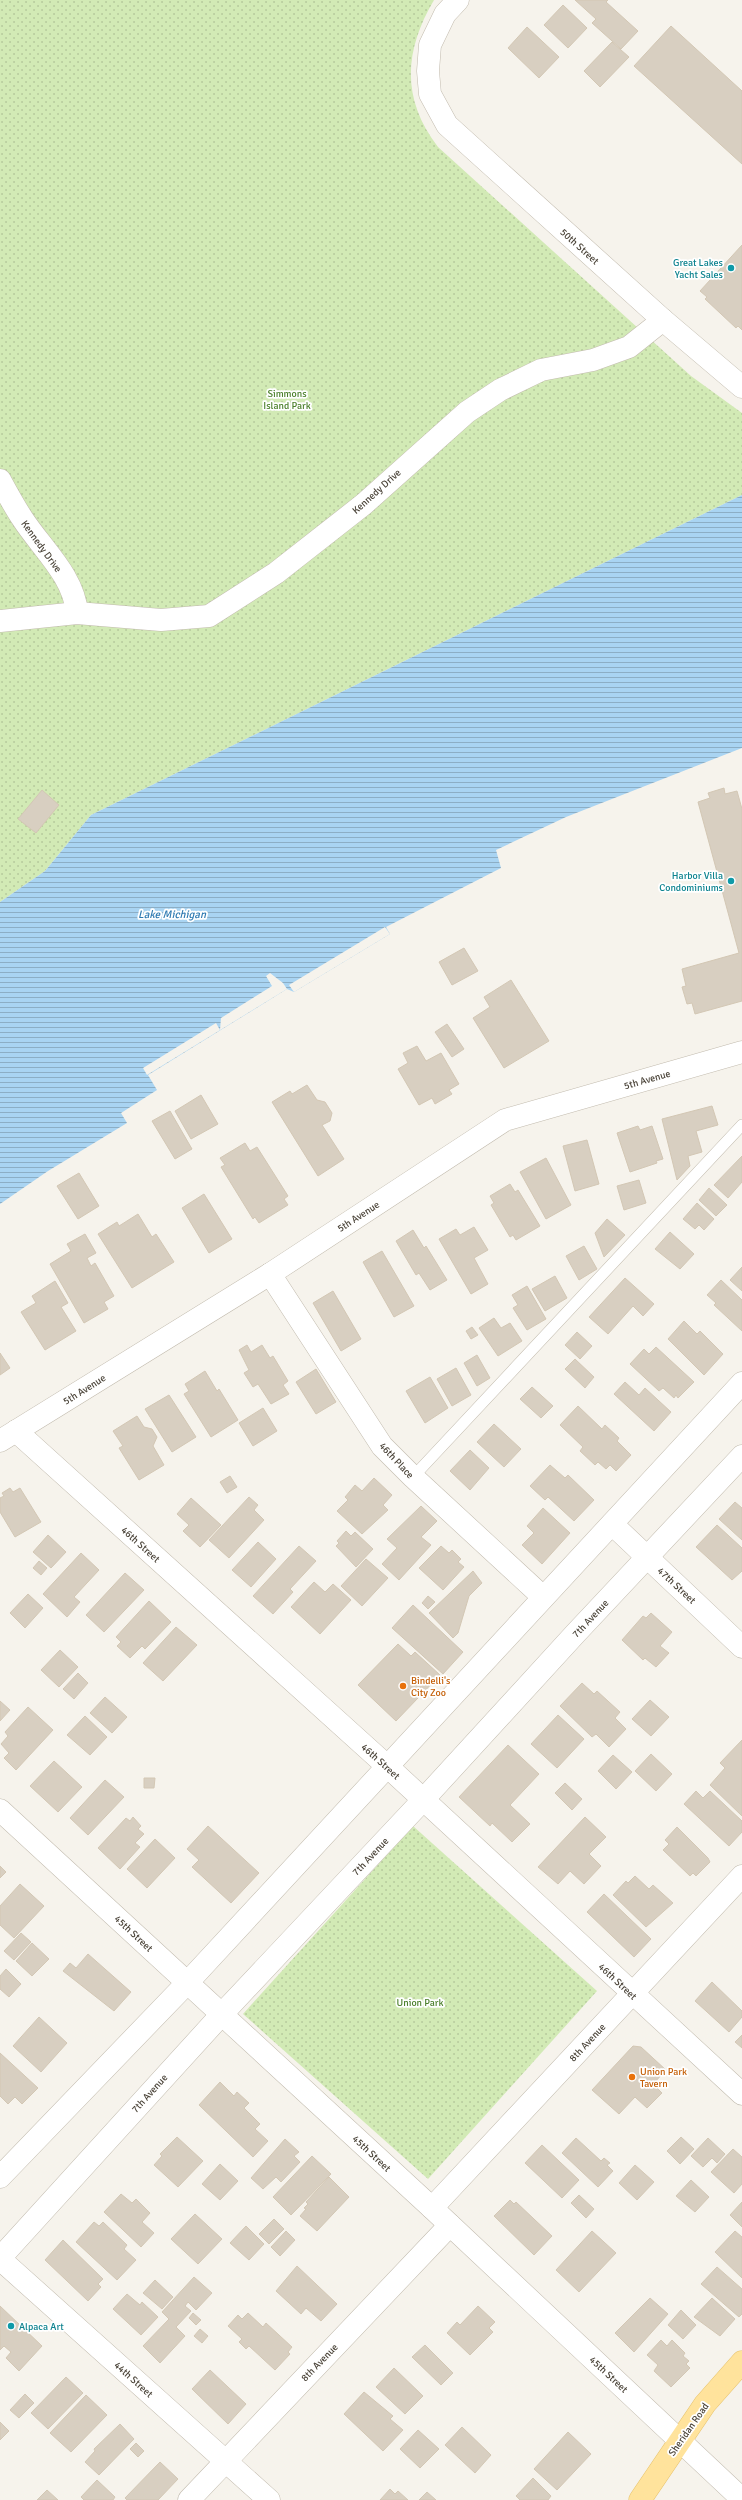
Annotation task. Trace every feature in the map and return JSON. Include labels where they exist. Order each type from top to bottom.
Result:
[{"type":"main road","name":"Sheridan Road","points":[[640,2500],[705,2404],[742,2362]]},
{"type":"street","name":"50th Street","points":[[458,0],[445,14],[430,45],[428,71],[430,94],[447,125],[466,144],[663,320],[742,387]]},
{"type":"street","name":"Kennedy Drive","points":[[0,621],[77,614],[161,620],[209,616],[276,573],[364,504],[467,412],[500,390],[541,370],[593,360],[629,347],[663,320]]},
{"type":"street","name":"Kennedy Drive","points":[[0,480],[22,518],[67,580],[76,598],[77,614]]},
{"type":"street","name":"5th Avenue","points":[[8,1436],[270,1274],[506,1120],[742,1052]]},
{"type":"street","name":"46th Place","points":[[270,1274],[382,1446],[413,1477],[543,1597]]},
{"type":"street","points":[[0,2177],[188,1982],[742,1383]]},
{"type":"street","name":"46th Street","points":[[8,1436],[387,1766],[742,2094]]},
{"type":"street","name":"7th Avenue","points":[[0,2258],[222,2014],[423,1800],[646,1557],[742,1456]]},
{"type":"street","name":"47th Street","points":[[612,1524],[742,1647]]},
{"type":"street","name":"45th Street","points":[[0,1810],[432,2208],[742,2499]]},
{"type":"street","name":"8th Avenue","points":[[432,2208],[742,1876]]},
{"type":"street","name":"8th Avenue","points":[[189,2500],[450,2225]]},
{"type":"street","name":"44th Street","points":[[0,2258],[268,2500]]},
{"type":"lane","points":[[413,1477],[742,1125]]},
{"type":"green space","name":"Simmons Island Park","points":[[0,0],[434,0],[424,19],[412,56],[411,75],[413,93],[418,111],[426,129],[438,147],[691,376],[742,413],[742,495],[91,815],[45,871],[0,902]]},
{"type":"green space","name":"Union Park","points":[[413,1826],[597,1991],[428,2179],[243,2014]]},
{"type":"water","name":"Lake Michigan","points":[[742,495],[742,748],[566,817],[496,850],[501,868],[386,927],[390,934],[294,992],[287,989],[148,1075],[157,1090],[121,1113],[127,1123],[48,1171],[0,1204],[0,902],[45,871],[91,815]]},
{"type":"pier","points":[[385,927],[390,934],[294,992],[289,985]]},
{"type":"pier","points":[[270,973],[283,983],[287,989],[147,1075],[143,1068],[216,1023],[220,1030],[221,1018],[272,986],[266,976]]},
{"type":"building","points":[[575,0],[608,0],[606,2],[638,31],[621,49],[592,23],[596,19]]},
{"type":"building","points":[[563,5],[587,28],[568,48],[544,25]]},
{"type":"building","points":[[671,26],[742,91],[742,164],[634,66]]},
{"type":"building","points":[[527,27],[559,57],[539,78],[508,48]]},
{"type":"building","points":[[612,42],[629,57],[600,87],[584,71]]},
{"type":"building","name":"Great Lakes Yacht Sales","points":[[742,245],[742,330],[738,326],[736,328],[705,299],[707,297],[700,291]]},
{"type":"building","name":"Harbor Villa Condominiums","points":[[724,788],[725,794],[737,791],[742,809],[742,1001],[695,1014],[692,1003],[687,1004],[682,987],[686,986],[682,969],[739,953],[698,802],[710,798],[708,793]]},
{"type":"building","points":[[42,790],[59,805],[36,833],[18,819]]},
{"type":"building","points":[[464,948],[478,971],[452,985],[439,962]]},
{"type":"building","points":[[511,980],[549,1041],[504,1068],[473,1018],[490,1007],[484,997]]},
{"type":"building","points":[[447,1024],[464,1049],[452,1057],[435,1032]]},
{"type":"building","points":[[417,1046],[426,1061],[441,1053],[459,1084],[449,1090],[452,1094],[435,1104],[432,1098],[419,1105],[398,1069],[408,1063],[403,1053]]},
{"type":"building","points":[[307,1085],[317,1100],[325,1102],[332,1113],[330,1121],[322,1125],[344,1159],[318,1176],[272,1102],[290,1091],[292,1094]]},
{"type":"building","points":[[201,1095],[218,1124],[191,1139],[175,1111]]},
{"type":"building","points":[[712,1106],[718,1125],[696,1131],[702,1152],[688,1156],[690,1166],[677,1180],[662,1119]]},
{"type":"building","points":[[170,1111],[192,1149],[175,1159],[152,1121]]},
{"type":"building","points":[[638,1126],[640,1130],[652,1126],[663,1159],[656,1161],[657,1163],[630,1172],[617,1133]]},
{"type":"building","points":[[587,1140],[599,1184],[575,1191],[563,1146]]},
{"type":"building","points":[[245,1143],[250,1151],[257,1147],[288,1196],[284,1199],[288,1205],[259,1223],[255,1217],[253,1219],[221,1167],[225,1165],[220,1158]]},
{"type":"building","points":[[742,1156],[742,1182],[728,1198],[714,1185]]},
{"type":"building","points":[[546,1158],[571,1205],[546,1219],[520,1172]]},
{"type":"building","points":[[79,1173],[99,1206],[78,1219],[57,1186]]},
{"type":"building","points":[[639,1180],[646,1203],[624,1210],[617,1186]]},
{"type":"building","points":[[510,1184],[515,1192],[518,1190],[540,1226],[516,1240],[513,1235],[510,1237],[491,1205],[494,1203],[490,1196]]},
{"type":"building","points":[[709,1188],[727,1205],[716,1216],[699,1200]]},
{"type":"building","points":[[204,1194],[232,1239],[209,1253],[182,1208]]},
{"type":"building","points":[[697,1203],[714,1219],[704,1230],[699,1225],[695,1229],[683,1219]]},
{"type":"building","points":[[138,1214],[152,1237],[156,1234],[174,1262],[132,1288],[98,1234],[117,1222],[119,1226]]},
{"type":"building","points":[[607,1219],[625,1235],[604,1257],[595,1233]]},
{"type":"building","points":[[474,1227],[488,1250],[474,1258],[488,1284],[471,1294],[439,1239],[456,1229],[460,1235]]},
{"type":"building","points":[[413,1230],[424,1248],[426,1246],[447,1280],[430,1290],[419,1273],[416,1275],[396,1241]]},
{"type":"building","points":[[670,1232],[694,1254],[680,1269],[655,1249]]},
{"type":"building","points":[[85,1234],[96,1253],[87,1258],[91,1266],[95,1263],[114,1296],[104,1302],[108,1309],[84,1323],[50,1264],[71,1251],[67,1244]]},
{"type":"building","points":[[584,1246],[597,1269],[579,1280],[566,1256]]},
{"type":"building","points":[[382,1251],[414,1306],[394,1317],[363,1262]]},
{"type":"building","points":[[742,1267],[742,1291],[730,1280]]},
{"type":"building","points":[[555,1276],[567,1298],[545,1311],[532,1289]]},
{"type":"building","points":[[625,1278],[654,1304],[643,1316],[633,1306],[608,1334],[589,1317]]},
{"type":"building","points":[[721,1280],[742,1300],[742,1331],[714,1305],[716,1303],[707,1295]]},
{"type":"building","points":[[55,1281],[68,1303],[61,1307],[76,1331],[45,1350],[21,1312],[36,1303],[32,1296]]},
{"type":"building","points":[[527,1286],[546,1319],[527,1330],[513,1308],[518,1305],[512,1295]]},
{"type":"building","points":[[333,1291],[361,1339],[341,1351],[313,1303]]},
{"type":"building","points":[[494,1318],[501,1328],[510,1323],[522,1341],[498,1356],[479,1328]]},
{"type":"building","points":[[684,1321],[697,1334],[700,1331],[723,1354],[704,1375],[668,1339]]},
{"type":"building","points":[[472,1327],[478,1335],[471,1339],[466,1331]]},
{"type":"building","points":[[577,1332],[592,1346],[580,1359],[565,1345]]},
{"type":"building","points":[[247,1345],[251,1352],[262,1345],[270,1358],[273,1356],[288,1381],[283,1385],[289,1394],[271,1404],[258,1384],[253,1387],[244,1373],[249,1370],[239,1350]]},
{"type":"building","points":[[656,1347],[694,1382],[678,1398],[676,1395],[674,1398],[663,1388],[659,1391],[630,1364],[644,1349],[649,1354]]},
{"type":"building","points":[[0,1353],[10,1368],[0,1375]]},
{"type":"building","points":[[477,1355],[490,1378],[477,1386],[464,1363]]},
{"type":"building","points":[[575,1359],[594,1377],[585,1388],[565,1369]]},
{"type":"building","points":[[456,1368],[471,1395],[452,1406],[437,1379]]},
{"type":"building","points":[[316,1369],[336,1402],[316,1414],[296,1382]]},
{"type":"building","points":[[205,1371],[217,1391],[219,1389],[238,1420],[211,1437],[184,1394],[189,1391],[185,1384]]},
{"type":"building","points":[[430,1377],[448,1408],[425,1423],[406,1391]]},
{"type":"building","points":[[625,1382],[639,1395],[645,1388],[671,1412],[654,1431],[614,1394]]},
{"type":"building","points":[[532,1387],[553,1406],[541,1418],[520,1399]]},
{"type":"building","points":[[169,1395],[196,1437],[172,1452],[145,1409]]},
{"type":"building","points":[[578,1406],[602,1429],[605,1425],[619,1438],[617,1441],[631,1455],[616,1471],[610,1465],[606,1469],[598,1462],[595,1465],[580,1451],[583,1447],[560,1425]]},
{"type":"building","points":[[263,1408],[277,1431],[253,1446],[239,1423]]},
{"type":"building","points":[[137,1416],[144,1427],[152,1429],[157,1437],[153,1446],[164,1465],[139,1480],[119,1448],[123,1446],[113,1431]]},
{"type":"building","points":[[494,1424],[521,1449],[504,1467],[477,1442]]},
{"type":"building","points":[[470,1450],[489,1468],[470,1490],[450,1471]]},
{"type":"building","points":[[550,1465],[565,1478],[568,1475],[594,1500],[574,1521],[548,1497],[545,1500],[530,1486]]},
{"type":"building","points":[[230,1476],[237,1487],[227,1493],[220,1482]]},
{"type":"building","points":[[374,1478],[392,1495],[383,1505],[388,1510],[362,1534],[337,1511],[348,1500],[345,1497],[355,1485],[362,1491]]},
{"type":"building","points":[[10,1488],[13,1492],[20,1488],[41,1522],[15,1537],[0,1512],[0,1498],[4,1496],[2,1493]]},
{"type":"building","points":[[249,1497],[258,1505],[254,1510],[264,1520],[229,1558],[209,1540]]},
{"type":"building","points":[[191,1498],[221,1525],[200,1547],[183,1531],[189,1525],[177,1514]]},
{"type":"building","points":[[735,1502],[742,1508],[742,1540],[719,1519]]},
{"type":"building","points":[[421,1506],[437,1521],[421,1537],[431,1545],[399,1580],[382,1564],[397,1548],[387,1539]]},
{"type":"building","points":[[543,1508],[570,1533],[542,1564],[522,1545],[534,1533],[527,1526]]},
{"type":"building","points":[[717,1525],[742,1548],[742,1571],[732,1580],[696,1547]]},
{"type":"building","points":[[346,1531],[351,1536],[355,1532],[373,1549],[356,1567],[336,1546],[339,1543],[337,1541]]},
{"type":"building","points":[[48,1535],[66,1552],[51,1568],[33,1552]]},
{"type":"building","points":[[258,1542],[276,1559],[251,1587],[232,1570]]},
{"type":"building","points":[[299,1546],[316,1561],[290,1589],[293,1592],[273,1614],[253,1596]]},
{"type":"building","points":[[441,1546],[449,1553],[452,1550],[461,1559],[458,1562],[464,1567],[443,1590],[419,1568]]},
{"type":"building","points":[[81,1553],[99,1570],[74,1597],[80,1602],[67,1617],[43,1594]]},
{"type":"building","points":[[366,1559],[388,1578],[362,1606],[341,1586]]},
{"type":"building","points":[[39,1561],[47,1568],[41,1575],[33,1568]]},
{"type":"building","points":[[473,1571],[482,1583],[469,1596],[458,1633],[453,1638],[429,1613]]},
{"type":"building","points":[[125,1573],[144,1590],[104,1632],[86,1615]]},
{"type":"building","points":[[314,1582],[325,1592],[333,1584],[351,1600],[320,1634],[291,1607]]},
{"type":"building","points":[[28,1594],[43,1608],[25,1628],[10,1613]]},
{"type":"building","points":[[428,1596],[435,1602],[428,1609],[422,1603]]},
{"type":"building","points":[[149,1601],[171,1622],[145,1649],[142,1646],[130,1658],[117,1646],[121,1642],[116,1637]]},
{"type":"building","points":[[413,1605],[463,1652],[443,1674],[392,1628]]},
{"type":"building","points":[[651,1613],[672,1632],[660,1646],[669,1653],[656,1667],[645,1658],[643,1660],[622,1640],[643,1616],[646,1618]]},
{"type":"building","points":[[176,1627],[197,1645],[163,1681],[143,1663]]},
{"type":"building","points":[[398,1644],[411,1656],[415,1652],[440,1675],[396,1721],[358,1685]]},
{"type":"building","points":[[60,1650],[78,1667],[59,1687],[41,1670]]},
{"type":"building","points":[[78,1673],[88,1683],[74,1699],[63,1689]]},
{"type":"building","points":[[582,1683],[594,1694],[597,1691],[620,1712],[615,1718],[626,1729],[609,1747],[596,1734],[592,1737],[560,1706]]},
{"type":"building","points":[[105,1697],[127,1717],[112,1733],[90,1713]]},
{"type":"building","points":[[650,1700],[669,1717],[651,1736],[632,1719]]},
{"type":"building","points":[[0,1701],[10,1710],[0,1721]]},
{"type":"building","points":[[28,1707],[53,1730],[16,1770],[4,1758],[9,1753],[1,1744],[8,1736],[5,1732]]},
{"type":"building","points":[[558,1715],[584,1739],[557,1768],[531,1744]]},
{"type":"building","points":[[85,1716],[107,1737],[90,1755],[67,1735]]},
{"type":"building","points":[[742,1740],[742,1816],[710,1785],[725,1768],[720,1763]]},
{"type":"building","points":[[508,1745],[539,1774],[510,1805],[530,1824],[512,1842],[492,1823],[490,1826],[459,1797]]},
{"type":"building","points":[[651,1754],[672,1774],[656,1791],[635,1771]]},
{"type":"building","points":[[613,1755],[632,1772],[616,1789],[598,1771]]},
{"type":"building","points":[[54,1761],[82,1787],[58,1812],[30,1786]]},
{"type":"building","points":[[144,1778],[155,1778],[154,1788],[144,1788]]},
{"type":"building","points":[[105,1780],[124,1797],[88,1835],[70,1818]]},
{"type":"building","points":[[565,1783],[582,1799],[572,1810],[555,1793]]},
{"type":"building","points":[[696,1791],[703,1798],[710,1791],[742,1821],[742,1832],[729,1846],[684,1804]]},
{"type":"building","points":[[133,1817],[141,1826],[138,1829],[144,1834],[135,1843],[140,1847],[120,1869],[98,1848],[126,1818],[130,1821]]},
{"type":"building","points":[[585,1817],[606,1837],[589,1854],[601,1866],[584,1884],[570,1871],[558,1884],[538,1867]]},
{"type":"building","points":[[208,1826],[259,1873],[231,1903],[192,1867],[199,1860],[187,1849]]},
{"type":"building","points":[[677,1827],[708,1858],[710,1862],[696,1876],[693,1873],[690,1876],[663,1850],[669,1844],[665,1840]]},
{"type":"building","points":[[155,1839],[175,1858],[147,1888],[127,1869]]},
{"type":"building","points":[[0,1866],[6,1872],[0,1878]]},
{"type":"building","points":[[635,1876],[649,1889],[653,1885],[673,1903],[646,1927],[613,1895],[626,1881],[628,1883]]},
{"type":"building","points":[[20,1884],[44,1906],[14,1938],[0,1925],[0,1906]]},
{"type":"building","points":[[604,1894],[651,1939],[634,1957],[587,1912]]},
{"type":"building","points":[[21,1933],[31,1942],[14,1960],[4,1951]]},
{"type":"building","points":[[32,1943],[49,1959],[32,1976],[16,1961]]},
{"type":"building","points":[[88,1954],[131,1992],[114,2011],[63,1971],[70,1963],[76,1968]]},
{"type":"building","points":[[6,1969],[21,1984],[9,1997],[0,1989],[0,1976]]},
{"type":"building","points":[[712,1982],[742,2011],[742,2017],[729,2032],[695,2001]]},
{"type":"building","points":[[39,2017],[67,2043],[41,2072],[13,2046]]},
{"type":"building","points":[[742,2035],[742,2048],[735,2042]]},
{"type":"building","name":"Union Park Tavern","points":[[633,2046],[641,2047],[666,2070],[653,2084],[662,2093],[647,2108],[635,2097],[619,2114],[592,2090]]},
{"type":"building","points":[[0,2053],[38,2088],[22,2104],[15,2097],[8,2104],[0,2096]]},
{"type":"building","points":[[220,2082],[234,2096],[237,2092],[249,2103],[244,2108],[260,2124],[255,2129],[268,2141],[253,2157],[199,2105]]},
{"type":"building","points":[[177,2137],[203,2161],[178,2187],[154,2165],[162,2156],[160,2154]]},
{"type":"building","points":[[681,2137],[694,2149],[680,2164],[667,2151]]},
{"type":"building","points":[[576,2138],[601,2161],[604,2158],[610,2163],[607,2165],[613,2171],[598,2187],[562,2153]]},
{"type":"building","points":[[708,2138],[725,2154],[717,2163],[712,2158],[703,2167],[691,2156]]},
{"type":"building","points":[[285,2139],[299,2152],[294,2156],[300,2162],[281,2182],[276,2177],[263,2189],[251,2178]]},
{"type":"building","points":[[542,2145],[579,2180],[562,2198],[525,2163]]},
{"type":"building","points":[[733,2149],[742,2157],[742,2184],[734,2193],[711,2172]]},
{"type":"building","points":[[312,2156],[331,2174],[291,2215],[273,2197]]},
{"type":"building","points":[[220,2164],[238,2181],[220,2200],[202,2184]]},
{"type":"building","points":[[635,2165],[654,2182],[637,2200],[619,2183]]},
{"type":"building","points":[[329,2177],[349,2197],[317,2231],[300,2216],[306,2209],[304,2208],[308,2204],[306,2202]]},
{"type":"building","points":[[691,2180],[709,2197],[695,2212],[676,2196]]},
{"type":"building","points":[[121,2194],[132,2203],[136,2199],[150,2213],[142,2222],[154,2233],[141,2247],[104,2212]]},
{"type":"building","points":[[579,2195],[594,2209],[586,2218],[571,2203]]},
{"type":"building","points":[[510,2200],[514,2204],[516,2202],[552,2236],[534,2255],[494,2216]]},
{"type":"building","points":[[742,2202],[742,2227],[730,2215]]},
{"type":"building","points":[[195,2214],[222,2239],[198,2264],[171,2239]]},
{"type":"building","points":[[274,2219],[284,2229],[269,2244],[259,2234]]},
{"type":"building","points":[[94,2222],[99,2226],[103,2222],[127,2245],[124,2249],[136,2260],[117,2280],[76,2242]]},
{"type":"building","points":[[246,2226],[264,2244],[249,2260],[230,2243]]},
{"type":"building","points":[[286,2231],[295,2240],[280,2256],[271,2247]]},
{"type":"building","points":[[592,2231],[616,2253],[579,2292],[556,2270]]},
{"type":"building","points":[[735,2231],[742,2237],[742,2278],[715,2252]]},
{"type":"building","points":[[63,2240],[103,2279],[98,2284],[101,2287],[88,2301],[45,2260]]},
{"type":"building","points":[[297,2266],[337,2304],[321,2321],[306,2308],[301,2314],[276,2291]]},
{"type":"building","points":[[717,2267],[742,2289],[742,2314],[739,2317],[701,2284]]},
{"type":"building","points":[[194,2277],[212,2293],[196,2310],[188,2302],[185,2306],[191,2311],[176,2327],[185,2336],[160,2363],[143,2346],[169,2319],[162,2312]]},
{"type":"building","points":[[155,2280],[173,2297],[162,2309],[143,2293]]},
{"type":"building","points":[[127,2294],[140,2305],[142,2302],[158,2317],[141,2335],[113,2309]]},
{"type":"building","points":[[650,2298],[668,2314],[634,2352],[615,2333]]},
{"type":"building","points":[[712,2298],[735,2319],[720,2336],[694,2317]]},
{"type":"building","name":"Alpaca Art","points":[[0,2306],[42,2346],[19,2371],[6,2358],[11,2352],[4,2346],[0,2350]]},
{"type":"building","points":[[478,2306],[495,2322],[489,2328],[493,2332],[470,2355],[447,2333],[457,2322],[460,2325]]},
{"type":"building","points":[[681,2310],[696,2325],[683,2339],[668,2325]]},
{"type":"building","points":[[193,2313],[201,2320],[196,2325],[189,2318]]},
{"type":"building","points":[[248,2313],[263,2327],[266,2323],[292,2347],[288,2352],[290,2354],[275,2370],[249,2346],[246,2349],[239,2342],[242,2339],[228,2326],[238,2315],[242,2319]]},
{"type":"building","points":[[200,2329],[208,2336],[202,2343],[194,2336]]},
{"type":"building","points":[[661,2340],[667,2346],[672,2340],[685,2353],[683,2356],[689,2361],[686,2364],[690,2368],[671,2387],[654,2371],[658,2365],[647,2355]]},
{"type":"building","points":[[425,2345],[453,2373],[441,2385],[412,2357]]},
{"type":"building","points":[[394,2368],[423,2396],[405,2414],[376,2387]]},
{"type":"building","points":[[210,2370],[246,2404],[228,2424],[192,2389]]},
{"type":"building","points":[[66,2377],[83,2393],[48,2429],[31,2413]]},
{"type":"building","points":[[364,2392],[393,2416],[390,2419],[403,2430],[383,2451],[344,2414]]},
{"type":"building","points":[[25,2394],[34,2403],[19,2418],[10,2410]]},
{"type":"building","points":[[86,2395],[107,2415],[71,2452],[50,2433]]},
{"type":"building","points":[[0,2422],[9,2431],[0,2440]]},
{"type":"building","points":[[120,2424],[134,2439],[99,2475],[85,2462],[95,2451],[94,2449]]},
{"type":"building","points":[[462,2427],[491,2455],[475,2473],[445,2445]]},
{"type":"building","points":[[418,2430],[439,2449],[420,2468],[400,2449]]},
{"type":"building","points":[[568,2432],[591,2454],[557,2490],[534,2469]]},
{"type":"building","points":[[136,2443],[144,2451],[138,2457],[130,2449]]},
{"type":"building","points":[[160,2462],[178,2479],[158,2500],[127,2500],[125,2498]]},
{"type":"building","points":[[533,2478],[551,2496],[548,2500],[520,2500],[516,2496]]},
{"type":"building","points":[[97,2480],[115,2497],[113,2500],[84,2500],[81,2497]]},
{"type":"building","points":[[390,2489],[395,2494],[398,2491],[408,2500],[380,2500]]},
{"type":"building","points":[[47,2490],[58,2500],[37,2500]]},
{"type":"building","points":[[427,2492],[436,2500],[419,2500]]},
{"type":"place","name":"Great Lakes Yacht Sales","points":[[731,268]]},
{"type":"place","name":"Harbor Villa Condominiums","points":[[731,881]]},
{"type":"place","name":"Bindelli's City Zoo","points":[[403,1686]]},
{"type":"place","name":"Union Park Tavern","points":[[632,2077]]},
{"type":"place","name":"Alpaca Art","points":[[11,2326]]}]
